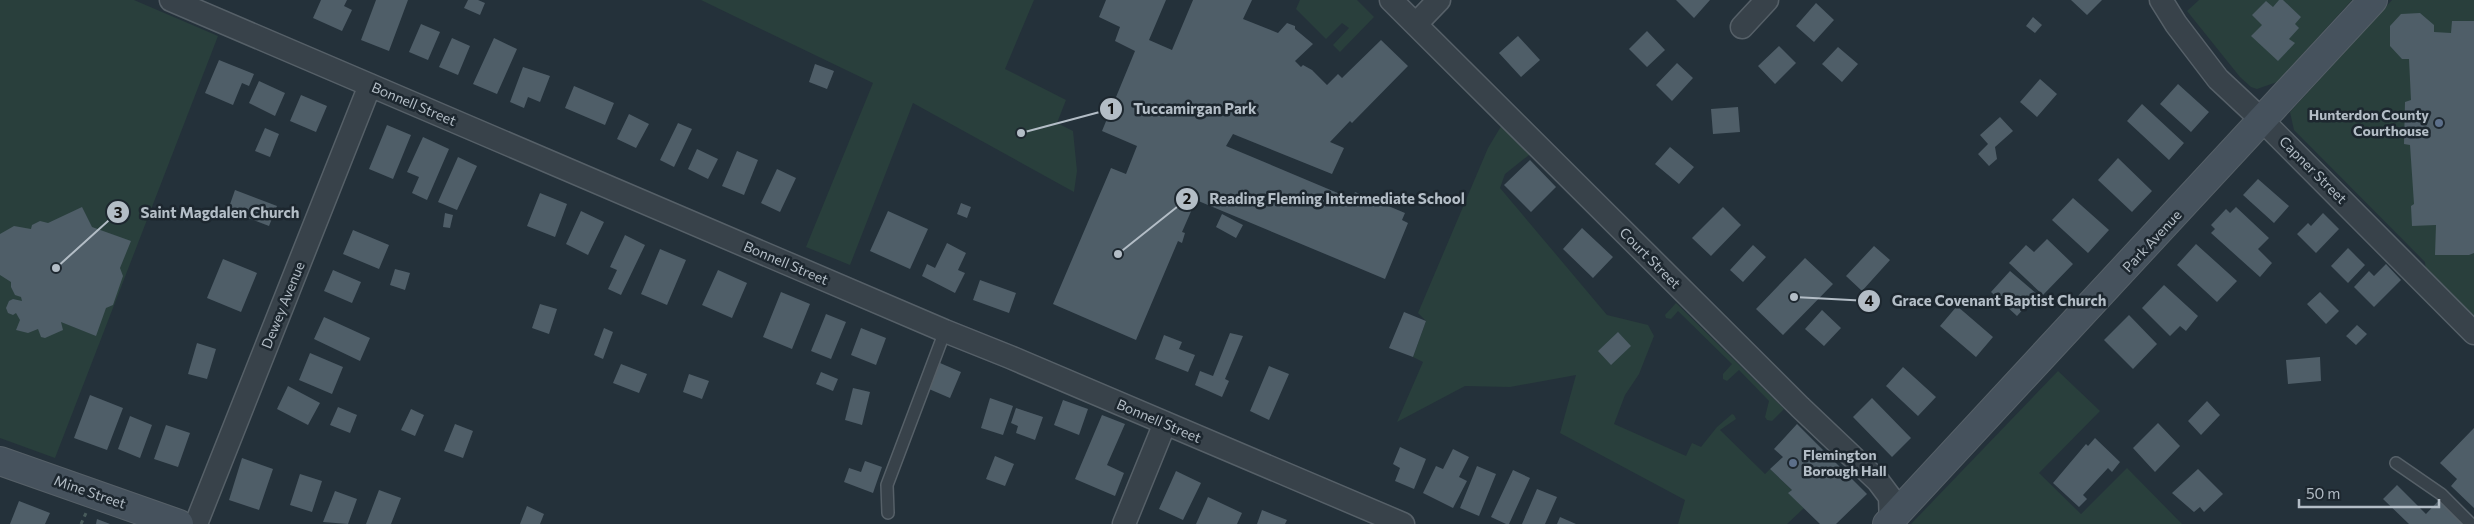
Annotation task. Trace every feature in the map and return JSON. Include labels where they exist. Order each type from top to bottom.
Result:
[{"type":"street","name":"Bonnell Street","points":[[171,0],[1402,524]]},
{"type":"street","name":"Court Street","points":[[1391,0],[1800,408],[1878,482],[1890,497],[1889,523]]},
{"type":"street","points":[[1416,24],[1439,0]]},
{"type":"street","points":[[1742,27],[1767,0]]},
{"type":"street","name":"Capner Street","points":[[2161,0],[2176,24],[2218,79],[2263,121],[2474,333]]},
{"type":"street","name":"Park Avenue","points":[[1889,523],[2373,0]]},
{"type":"street","name":"Dewey Avenue","points":[[196,524],[370,85]]},
{"type":"street","points":[[1124,524],[1165,423]]},
{"type":"street","name":"Mine Street","points":[[0,461],[179,524]]},
{"type":"lane","points":[[888,513],[887,485],[945,331]]},
{"type":"lane","points":[[2396,464],[2441,494],[2471,524]]},
{"type":"green space","points":[[0,0],[134,0],[218,36],[55,458],[0,438]]},
{"type":"green space","points":[[701,0],[1034,0],[1005,69],[1066,100],[1057,123],[1073,131],[1077,171],[1074,192],[913,103],[850,265],[806,247],[873,83]]},
{"type":"green space","points":[[1300,0],[1357,0],[1374,17],[1340,52],[1333,45],[1349,28],[1342,23],[1326,39],[1296,9]]},
{"type":"green space","points":[[2199,0],[2352,0],[2277,82],[2257,89],[2251,87],[2240,77],[2187,11]]},
{"type":"green space","points":[[2392,0],[2474,0],[2474,318],[2426,272],[2425,262],[2294,130],[2290,112]]},
{"type":"green space","points":[[1506,118],[1539,147],[1505,174],[1500,188],[1607,315],[1648,325],[1654,336],[1639,374],[1625,395],[1614,424],[1686,456],[1692,443],[1701,447],[1717,427],[1732,414],[1734,415],[1736,419],[1720,430],[1765,474],[1770,469],[1792,490],[1789,493],[1804,508],[1787,524],[1678,524],[1685,500],[1560,433],[1576,375],[1510,387],[1465,386],[1397,422],[1423,362],[1413,357],[1426,321],[1418,313],[1488,148]]},
{"type":"green space","points":[[1676,303],[1784,409],[1772,421],[1767,420],[1765,417],[1769,401],[1739,370],[1727,381],[1723,379],[1723,374],[1732,364],[1678,311],[1671,319],[1666,318],[1665,315]]},
{"type":"green space","points":[[2058,371],[2100,411],[2039,473],[2081,514],[2127,468],[2182,524],[1911,524]]},
{"type":"building","points":[[321,0],[347,0],[344,6],[352,10],[342,31],[313,18]]},
{"type":"building","points":[[376,0],[408,0],[389,51],[361,40]]},
{"type":"building","points":[[468,0],[478,0],[485,3],[480,15],[464,8]]},
{"type":"building","points":[[1106,0],[1166,0],[1149,40],[1172,50],[1193,0],[1252,0],[1243,19],[1278,33],[1287,23],[1295,26],[1295,29],[1313,44],[1295,61],[1301,67],[1303,65],[1312,70],[1327,85],[1338,74],[1342,78],[1381,40],[1408,66],[1352,123],[1350,121],[1330,142],[1344,148],[1332,174],[1233,134],[1226,146],[1352,199],[1355,192],[1405,213],[1402,220],[1408,223],[1385,279],[1196,200],[1182,232],[1185,233],[1182,243],[1178,241],[1136,340],[1053,304],[1111,168],[1126,174],[1137,146],[1102,131],[1135,51],[1115,41],[1120,27],[1099,17]]},
{"type":"building","points":[[1676,0],[1710,0],[1694,18]]},
{"type":"building","points":[[2071,0],[2102,0],[2087,15]]},
{"type":"building","points":[[2279,0],[2283,0],[2301,17],[2295,24],[2299,28],[2289,39],[2295,43],[2278,61],[2251,36],[2262,25],[2252,15],[2266,1],[2273,7]]},
{"type":"building","points":[[1816,3],[1834,20],[1814,42],[1796,26]]},
{"type":"building","name":"Hunterdon County Courthouse","points":[[2420,13],[2434,25],[2434,32],[2451,33],[2452,21],[2474,21],[2474,253],[2469,255],[2435,255],[2436,225],[2412,226],[2411,206],[2414,204],[2410,145],[2404,144],[2405,102],[2411,100],[2409,59],[2402,59],[2390,46],[2390,26],[2401,14]]},
{"type":"building","points":[[2033,17],[2042,25],[2035,33],[2026,26]]},
{"type":"building","points":[[421,24],[440,32],[428,60],[409,52]]},
{"type":"building","points":[[1647,31],[1665,50],[1647,67],[1629,49]]},
{"type":"building","points":[[1518,36],[1540,60],[1521,77],[1499,53]]},
{"type":"building","points":[[452,38],[470,46],[458,75],[439,67]]},
{"type":"building","points":[[494,38],[517,49],[497,94],[473,84]]},
{"type":"building","points":[[1779,46],[1796,63],[1775,84],[1758,66]]},
{"type":"building","points":[[1838,47],[1858,64],[1842,82],[1822,64]]},
{"type":"building","points":[[219,60],[254,74],[249,86],[242,83],[233,105],[205,93]]},
{"type":"building","points":[[1677,63],[1693,78],[1672,101],[1656,85]]},
{"type":"building","points":[[815,64],[834,71],[827,89],[809,82]]},
{"type":"building","points":[[523,67],[550,76],[540,102],[528,97],[524,108],[510,102]]},
{"type":"building","points":[[2040,79],[2057,94],[2037,117],[2020,102]]},
{"type":"building","points":[[259,81],[285,93],[275,116],[249,103]]},
{"type":"building","points":[[2178,84],[2209,112],[2191,132],[2160,104]]},
{"type":"building","points":[[574,86],[614,103],[605,125],[565,108]]},
{"type":"building","points":[[301,95],[327,106],[316,132],[290,121]]},
{"type":"building","points":[[2142,104],[2184,143],[2169,160],[2127,121]]},
{"type":"building","points":[[1738,107],[1740,132],[1713,134],[1711,109]]},
{"type":"building","points":[[629,114],[649,124],[636,148],[617,139]]},
{"type":"building","points":[[2000,117],[2013,131],[1995,147],[1997,159],[1989,166],[1978,154],[1988,144],[1980,135]]},
{"type":"building","points":[[678,123],[692,129],[674,167],[660,160]]},
{"type":"building","points":[[387,125],[411,135],[393,179],[369,169]]},
{"type":"building","points":[[265,128],[279,134],[270,157],[255,151]]},
{"type":"building","points":[[423,137],[449,149],[427,200],[412,193],[419,177],[407,172]]},
{"type":"building","points":[[1670,147],[1694,167],[1679,184],[1655,164]]},
{"type":"building","points":[[697,149],[718,159],[708,179],[688,169]]},
{"type":"building","points":[[737,151],[758,160],[744,195],[722,186]]},
{"type":"building","points":[[458,157],[477,166],[457,210],[438,202]]},
{"type":"building","points":[[2118,158],[2152,191],[2132,212],[2098,180]]},
{"type":"building","points":[[1530,160],[1556,187],[1531,212],[1504,185]]},
{"type":"building","points":[[777,169],[796,178],[780,212],[761,203]]},
{"type":"building","points":[[2258,179],[2289,206],[2274,223],[2243,195]]},
{"type":"building","points":[[235,190],[277,206],[269,226],[228,210]]},
{"type":"building","points":[[540,193],[567,204],[555,237],[527,226]]},
{"type":"building","points":[[2073,198],[2109,230],[2088,253],[2052,220]]},
{"type":"building","points":[[961,203],[971,207],[967,218],[957,214]]},
{"type":"building","points":[[82,207],[92,227],[131,241],[120,268],[123,276],[113,305],[106,308],[96,336],[61,322],[63,330],[45,338],[41,337],[38,329],[28,333],[16,330],[20,320],[16,313],[13,315],[8,313],[6,308],[9,301],[13,299],[22,301],[21,297],[15,295],[11,282],[0,275],[0,234],[14,226],[31,229],[32,225],[40,221],[48,223]]},
{"type":"building","points":[[1723,207],[1741,225],[1711,256],[1692,238]]},
{"type":"building","points":[[2236,207],[2269,238],[2258,249],[2272,263],[2260,277],[2211,233],[2215,229],[2211,225],[2226,209],[2230,213]]},
{"type":"building","points":[[581,211],[604,222],[588,255],[566,244]]},
{"type":"building","points":[[888,211],[928,229],[910,269],[870,251]]},
{"type":"building","points":[[445,213],[453,215],[450,228],[443,227]]},
{"type":"building","points":[[2323,213],[2339,229],[2316,253],[2297,234],[2308,223],[2311,226]]},
{"type":"building","points":[[1222,214],[1243,225],[1236,238],[1216,227]]},
{"type":"building","points":[[1582,228],[1613,257],[1593,278],[1563,249]]},
{"type":"building","points":[[353,230],[389,245],[379,269],[343,254]]},
{"type":"building","points":[[625,235],[645,245],[621,295],[608,289],[617,270],[610,267]]},
{"type":"building","points":[[2047,239],[2073,264],[2043,295],[2009,263],[2026,245],[2034,252]]},
{"type":"building","points":[[947,243],[966,253],[958,270],[965,273],[955,293],[922,276],[927,264],[935,268]]},
{"type":"building","points":[[2196,244],[2237,281],[2217,302],[2177,265]]},
{"type":"building","points":[[1753,245],[1766,257],[1743,282],[1730,270]]},
{"type":"building","points":[[1874,246],[1890,260],[1862,291],[1846,276]]},
{"type":"building","points":[[2348,248],[2365,265],[2348,283],[2331,266]]},
{"type":"building","points":[[660,249],[686,260],[667,305],[641,294]]},
{"type":"building","points":[[1805,258],[1833,284],[1783,335],[1756,309]]},
{"type":"building","points":[[223,259],[257,273],[241,312],[207,298]]},
{"type":"building","points":[[2386,264],[2401,280],[2374,307],[2354,287],[2369,271],[2374,276]]},
{"type":"building","points":[[395,269],[410,273],[405,290],[390,285]]},
{"type":"building","points":[[333,270],[361,282],[352,303],[324,291]]},
{"type":"building","points":[[718,270],[747,283],[732,318],[702,305]]},
{"type":"building","points":[[2010,271],[2037,294],[2017,316],[1991,292]]},
{"type":"building","points":[[980,280],[1016,293],[1009,313],[973,300]]},
{"type":"building","points":[[2164,285],[2198,316],[2186,331],[2180,326],[2170,336],[2142,308]]},
{"type":"building","points":[[781,292],[810,304],[792,349],[763,337]]},
{"type":"building","points":[[2320,292],[2339,311],[2326,324],[2307,304]]},
{"type":"building","points":[[540,304],[557,309],[549,334],[532,328]]},
{"type":"building","points":[[1957,306],[1993,337],[1976,357],[1940,326]]},
{"type":"building","points":[[1822,310],[1841,328],[1824,346],[1805,329]]},
{"type":"building","points":[[1404,312],[1426,321],[1413,357],[1389,348]]},
{"type":"building","points":[[826,314],[846,322],[831,359],[811,351]]},
{"type":"building","points":[[2129,315],[2157,344],[2133,369],[2104,340]]},
{"type":"building","points":[[324,317],[370,338],[360,361],[314,339]]},
{"type":"building","points":[[2357,325],[2367,334],[2356,345],[2346,336]]},
{"type":"building","points":[[604,328],[613,332],[603,359],[594,355]]},
{"type":"building","points":[[861,328],[886,338],[876,365],[851,355]]},
{"type":"building","points":[[1618,332],[1631,346],[1611,365],[1598,351]]},
{"type":"building","points":[[1230,333],[1243,336],[1225,379],[1229,381],[1222,397],[1195,385],[1200,371],[1213,376]]},
{"type":"building","points":[[1164,335],[1182,342],[1179,349],[1195,355],[1188,372],[1155,359]]},
{"type":"building","points":[[197,343],[216,349],[207,379],[188,374]]},
{"type":"building","points":[[310,353],[343,367],[332,394],[299,380]]},
{"type":"building","points":[[2320,357],[2321,381],[2288,384],[2286,360]]},
{"type":"building","points":[[940,363],[961,372],[950,398],[929,389]]},
{"type":"building","points":[[621,364],[647,374],[639,393],[613,383]]},
{"type":"building","points":[[1269,366],[1289,374],[1269,420],[1250,411]]},
{"type":"building","points":[[1903,367],[1936,397],[1918,416],[1886,386]]},
{"type":"building","points":[[821,372],[838,379],[833,391],[816,384]]},
{"type":"building","points":[[689,374],[709,381],[702,399],[683,392]]},
{"type":"building","points":[[288,386],[320,403],[308,425],[277,409]]},
{"type":"building","points":[[853,388],[870,392],[862,425],[845,420]]},
{"type":"building","points":[[90,395],[123,408],[107,450],[74,438]]},
{"type":"building","points":[[990,398],[1013,406],[1003,435],[981,428]]},
{"type":"building","points":[[1872,398],[1911,438],[1892,457],[1853,417]]},
{"type":"building","points":[[1063,400],[1088,409],[1079,435],[1054,425]]},
{"type":"building","points":[[2207,401],[2220,415],[2201,435],[2188,421]]},
{"type":"building","points":[[338,407],[357,415],[350,433],[330,425]]},
{"type":"building","points":[[1016,408],[1043,417],[1035,440],[1016,433],[1018,426],[1011,423]]},
{"type":"building","points":[[411,409],[424,415],[415,436],[401,430]]},
{"type":"building","points":[[1102,415],[1125,424],[1107,465],[1124,473],[1115,496],[1075,479]]},
{"type":"building","points":[[130,416],[152,425],[140,458],[118,449]]},
{"type":"building","points":[[2158,423],[2180,446],[2155,472],[2133,448]]},
{"type":"building","points":[[455,424],[473,431],[463,458],[444,451]]},
{"type":"building","points":[[1797,424],[1867,494],[1836,524],[1820,524],[1788,493],[1792,490],[1770,469],[1783,457],[1774,449]]},
{"type":"building","points":[[166,425],[190,433],[178,467],[154,459]]},
{"type":"building","points":[[2474,428],[2474,508],[2451,486],[2457,479],[2440,463]]},
{"type":"building","points":[[2095,438],[2120,462],[2112,472],[2108,468],[2083,495],[2087,499],[2079,507],[2053,483],[2086,444],[2088,446]]},
{"type":"building","points":[[1400,447],[1426,459],[1414,489],[1395,481],[1400,468],[1393,464]]},
{"type":"building","points":[[1453,449],[1469,457],[1459,477],[1467,481],[1453,508],[1423,493],[1436,466],[1443,469]]},
{"type":"building","points":[[995,456],[1014,464],[1005,486],[986,479]]},
{"type":"building","points":[[242,458],[273,469],[259,510],[229,500]]},
{"type":"building","points":[[865,461],[882,467],[873,493],[844,482],[849,468],[861,472]]},
{"type":"building","points":[[1477,466],[1496,474],[1479,516],[1460,508]]},
{"type":"building","points":[[2198,469],[2223,494],[2204,512],[2200,507],[2194,512],[2172,493]]},
{"type":"building","points":[[1513,470],[1530,478],[1509,524],[1506,524],[1491,517]]},
{"type":"building","points":[[1176,471],[1201,483],[1183,520],[1159,509]]},
{"type":"building","points":[[300,474],[322,481],[312,512],[290,505]]},
{"type":"building","points":[[2397,485],[2426,514],[2440,499],[2465,524],[2409,524],[2383,499]]},
{"type":"building","points":[[1537,489],[1557,497],[1545,524],[1522,524]]},
{"type":"building","points":[[379,490],[401,498],[391,524],[366,524]]},
{"type":"building","points":[[335,491],[357,499],[348,524],[323,522]]},
{"type":"building","points":[[1208,497],[1242,513],[1237,524],[1196,524]]},
{"type":"building","points":[[19,501],[50,513],[45,524],[10,524]]},
{"type":"building","points":[[527,506],[544,514],[540,524],[520,524]]},
{"type":"building","points":[[1262,510],[1287,520],[1285,524],[1257,524]]},
{"type":"building","points":[[1560,517],[1576,524],[1557,524]]},
{"type":"building","points":[[97,519],[110,524],[96,524]]},
{"type":"place","name":"Hunterdon County Courthouse","points":[[2439,123]]},
{"type":"place","name":"Tuccamirgan Park","points":[[1021,133]]},
{"type":"place","name":"Reading Fleming Intermediate School","points":[[1118,254]]},
{"type":"place","name":"Saint Magdalen Church","points":[[56,268]]},
{"type":"place","name":"Grace Covenant Baptist Church","points":[[1794,297]]},
{"type":"place","name":"Flemington Borough Hall","points":[[1793,463]]}]
